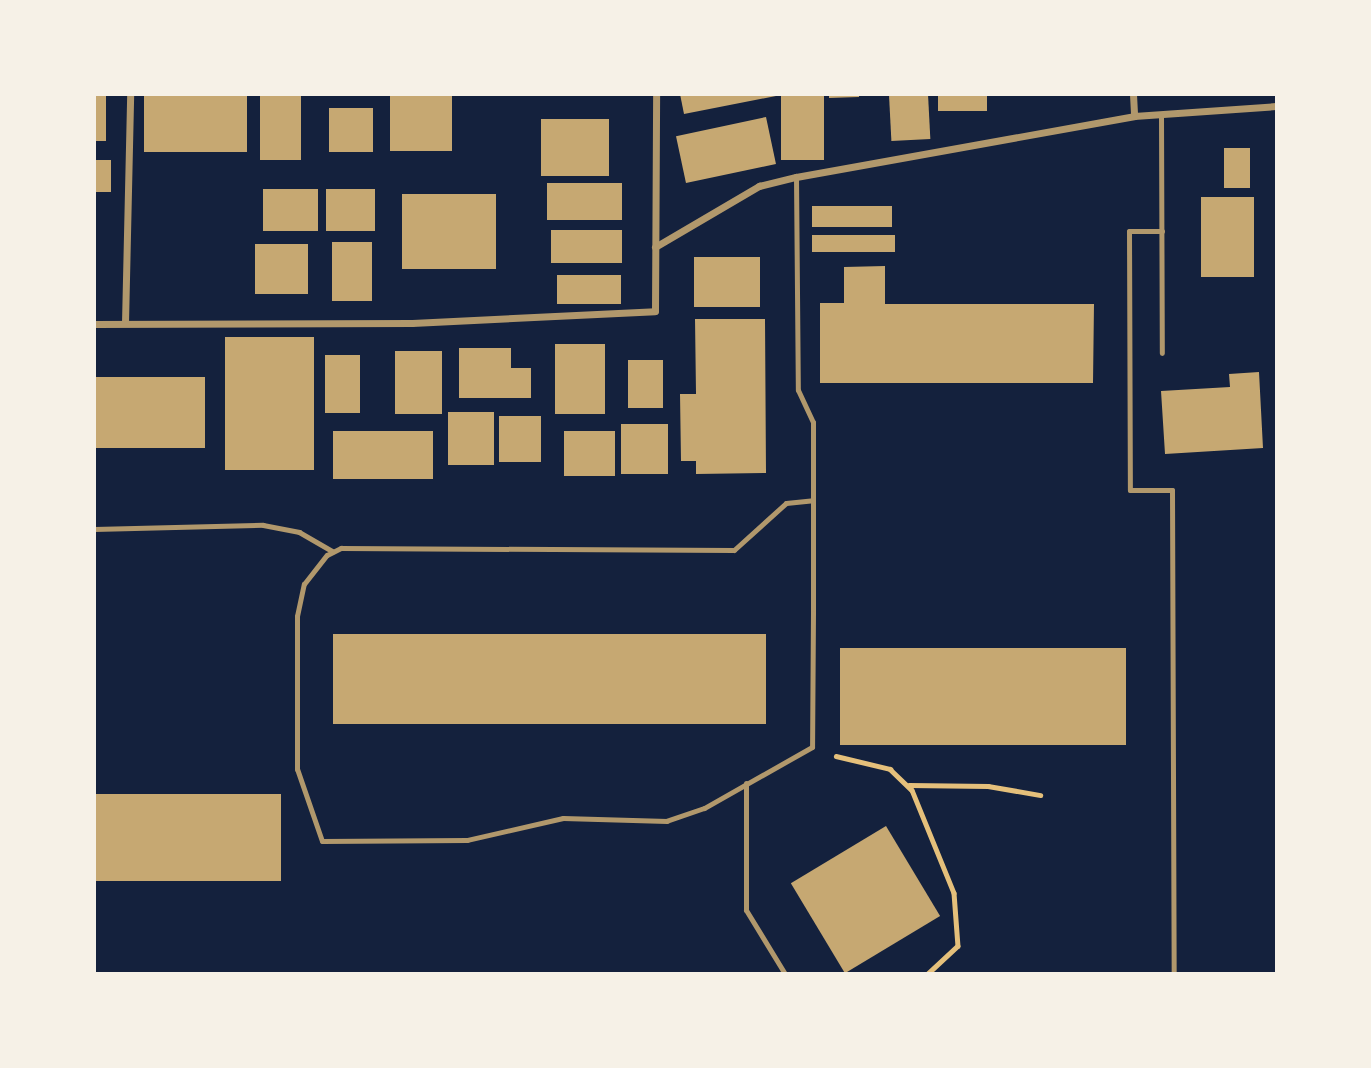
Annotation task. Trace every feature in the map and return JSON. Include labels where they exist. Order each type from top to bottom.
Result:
[{"type":"street","points":[[125,323],[130,94]]},
{"type":"street","points":[[94,324],[412,323],[655,311],[656,94]]},
{"type":"street","points":[[1133,94],[1134,116]]},
{"type":"street","points":[[655,247],[759,186],[796,177],[1134,116],[1276,107]]},
{"type":"lane","points":[[1161,115],[1162,353]]},
{"type":"lane","points":[[333,552],[304,584],[297,616],[297,768],[322,841],[467,840],[562,818],[667,821],[747,783],[813,747],[813,422],[799,390],[796,177]]},
{"type":"lane","points":[[1162,231],[1129,231],[1130,490],[1172,490],[1174,974]]},
{"type":"lane","points":[[94,529],[262,525],[299,532],[333,552],[734,550],[786,503],[813,500]]},
{"type":"lane","points":[[747,783],[746,910],[785,974]]},
{"type":"path","points":[[813,747],[854,764],[890,768],[908,785],[954,893],[958,946],[928,974]]},
{"type":"path","points":[[908,785],[988,786],[1040,795]]},
{"type":"building","points":[[94,94],[106,94],[106,141],[94,141]]},
{"type":"building","points":[[144,94],[247,94],[247,152],[144,152]]},
{"type":"building","points":[[260,94],[301,94],[301,160],[260,160]]},
{"type":"building","points":[[390,94],[452,94],[452,151],[390,151]]},
{"type":"building","points":[[680,94],[776,94],[776,96],[684,114]]},
{"type":"building","points":[[781,94],[824,94],[824,160],[781,160]]},
{"type":"building","points":[[829,94],[859,94],[859,97],[829,98]]},
{"type":"building","points":[[928,94],[930,139],[891,141],[889,96]]},
{"type":"building","points":[[938,94],[987,94],[987,111],[938,111]]},
{"type":"building","points":[[329,108],[373,108],[373,152],[329,152]]},
{"type":"building","points":[[766,117],[776,164],[686,183],[676,136]]},
{"type":"building","points":[[541,119],[609,119],[609,176],[541,176]]},
{"type":"building","points":[[1224,148],[1250,148],[1250,188],[1224,188]]},
{"type":"building","points":[[94,160],[111,160],[111,192],[94,192]]},
{"type":"building","points":[[547,183],[622,183],[622,220],[547,220]]},
{"type":"building","points":[[263,189],[318,189],[318,231],[263,231]]},
{"type":"building","points":[[326,189],[375,189],[375,231],[326,231]]},
{"type":"building","points":[[402,194],[496,194],[496,269],[402,269]]},
{"type":"building","points":[[1201,197],[1254,197],[1254,277],[1201,277]]},
{"type":"building","points":[[812,206],[892,206],[892,227],[812,227]]},
{"type":"building","points":[[551,230],[622,230],[622,263],[551,263]]},
{"type":"building","points":[[812,235],[895,235],[895,252],[812,252]]},
{"type":"building","points":[[332,242],[372,242],[372,301],[332,301]]},
{"type":"building","points":[[255,244],[308,244],[308,294],[255,294]]},
{"type":"building","points":[[694,257],[760,257],[760,307],[694,307]]},
{"type":"building","points":[[885,266],[885,304],[1094,304],[1093,383],[820,383],[820,303],[844,303],[844,267]]},
{"type":"building","points":[[557,275],[621,275],[621,304],[557,304]]},
{"type":"building","points":[[695,319],[765,319],[766,473],[696,474],[696,461],[681,461],[680,394],[696,394]]},
{"type":"building","points":[[225,337],[314,337],[314,470],[225,470]]},
{"type":"building","points":[[555,344],[605,344],[605,414],[555,414]]},
{"type":"building","points":[[459,348],[511,348],[511,368],[531,368],[531,398],[459,398]]},
{"type":"building","points":[[395,351],[442,351],[442,414],[395,414]]},
{"type":"building","points":[[325,355],[360,355],[360,413],[325,413]]},
{"type":"building","points":[[628,360],[663,360],[663,408],[628,408]]},
{"type":"building","points":[[1259,372],[1263,448],[1165,454],[1161,391],[1230,387],[1229,374]]},
{"type":"building","points":[[95,377],[205,377],[205,448],[95,448]]},
{"type":"building","points":[[448,412],[494,412],[494,465],[448,465]]},
{"type":"building","points":[[499,416],[541,416],[541,462],[499,462]]},
{"type":"building","points":[[621,424],[668,424],[668,474],[621,474]]},
{"type":"building","points":[[333,431],[433,431],[433,479],[333,479]]},
{"type":"building","points":[[564,431],[615,431],[615,476],[564,476]]},
{"type":"building","points":[[333,634],[766,634],[766,724],[333,724]]},
{"type":"building","points":[[840,648],[1126,648],[1126,745],[840,745]]},
{"type":"building","points":[[94,794],[281,794],[281,881],[94,881]]},
{"type":"building","points":[[886,826],[940,916],[845,973],[791,883]]}]
